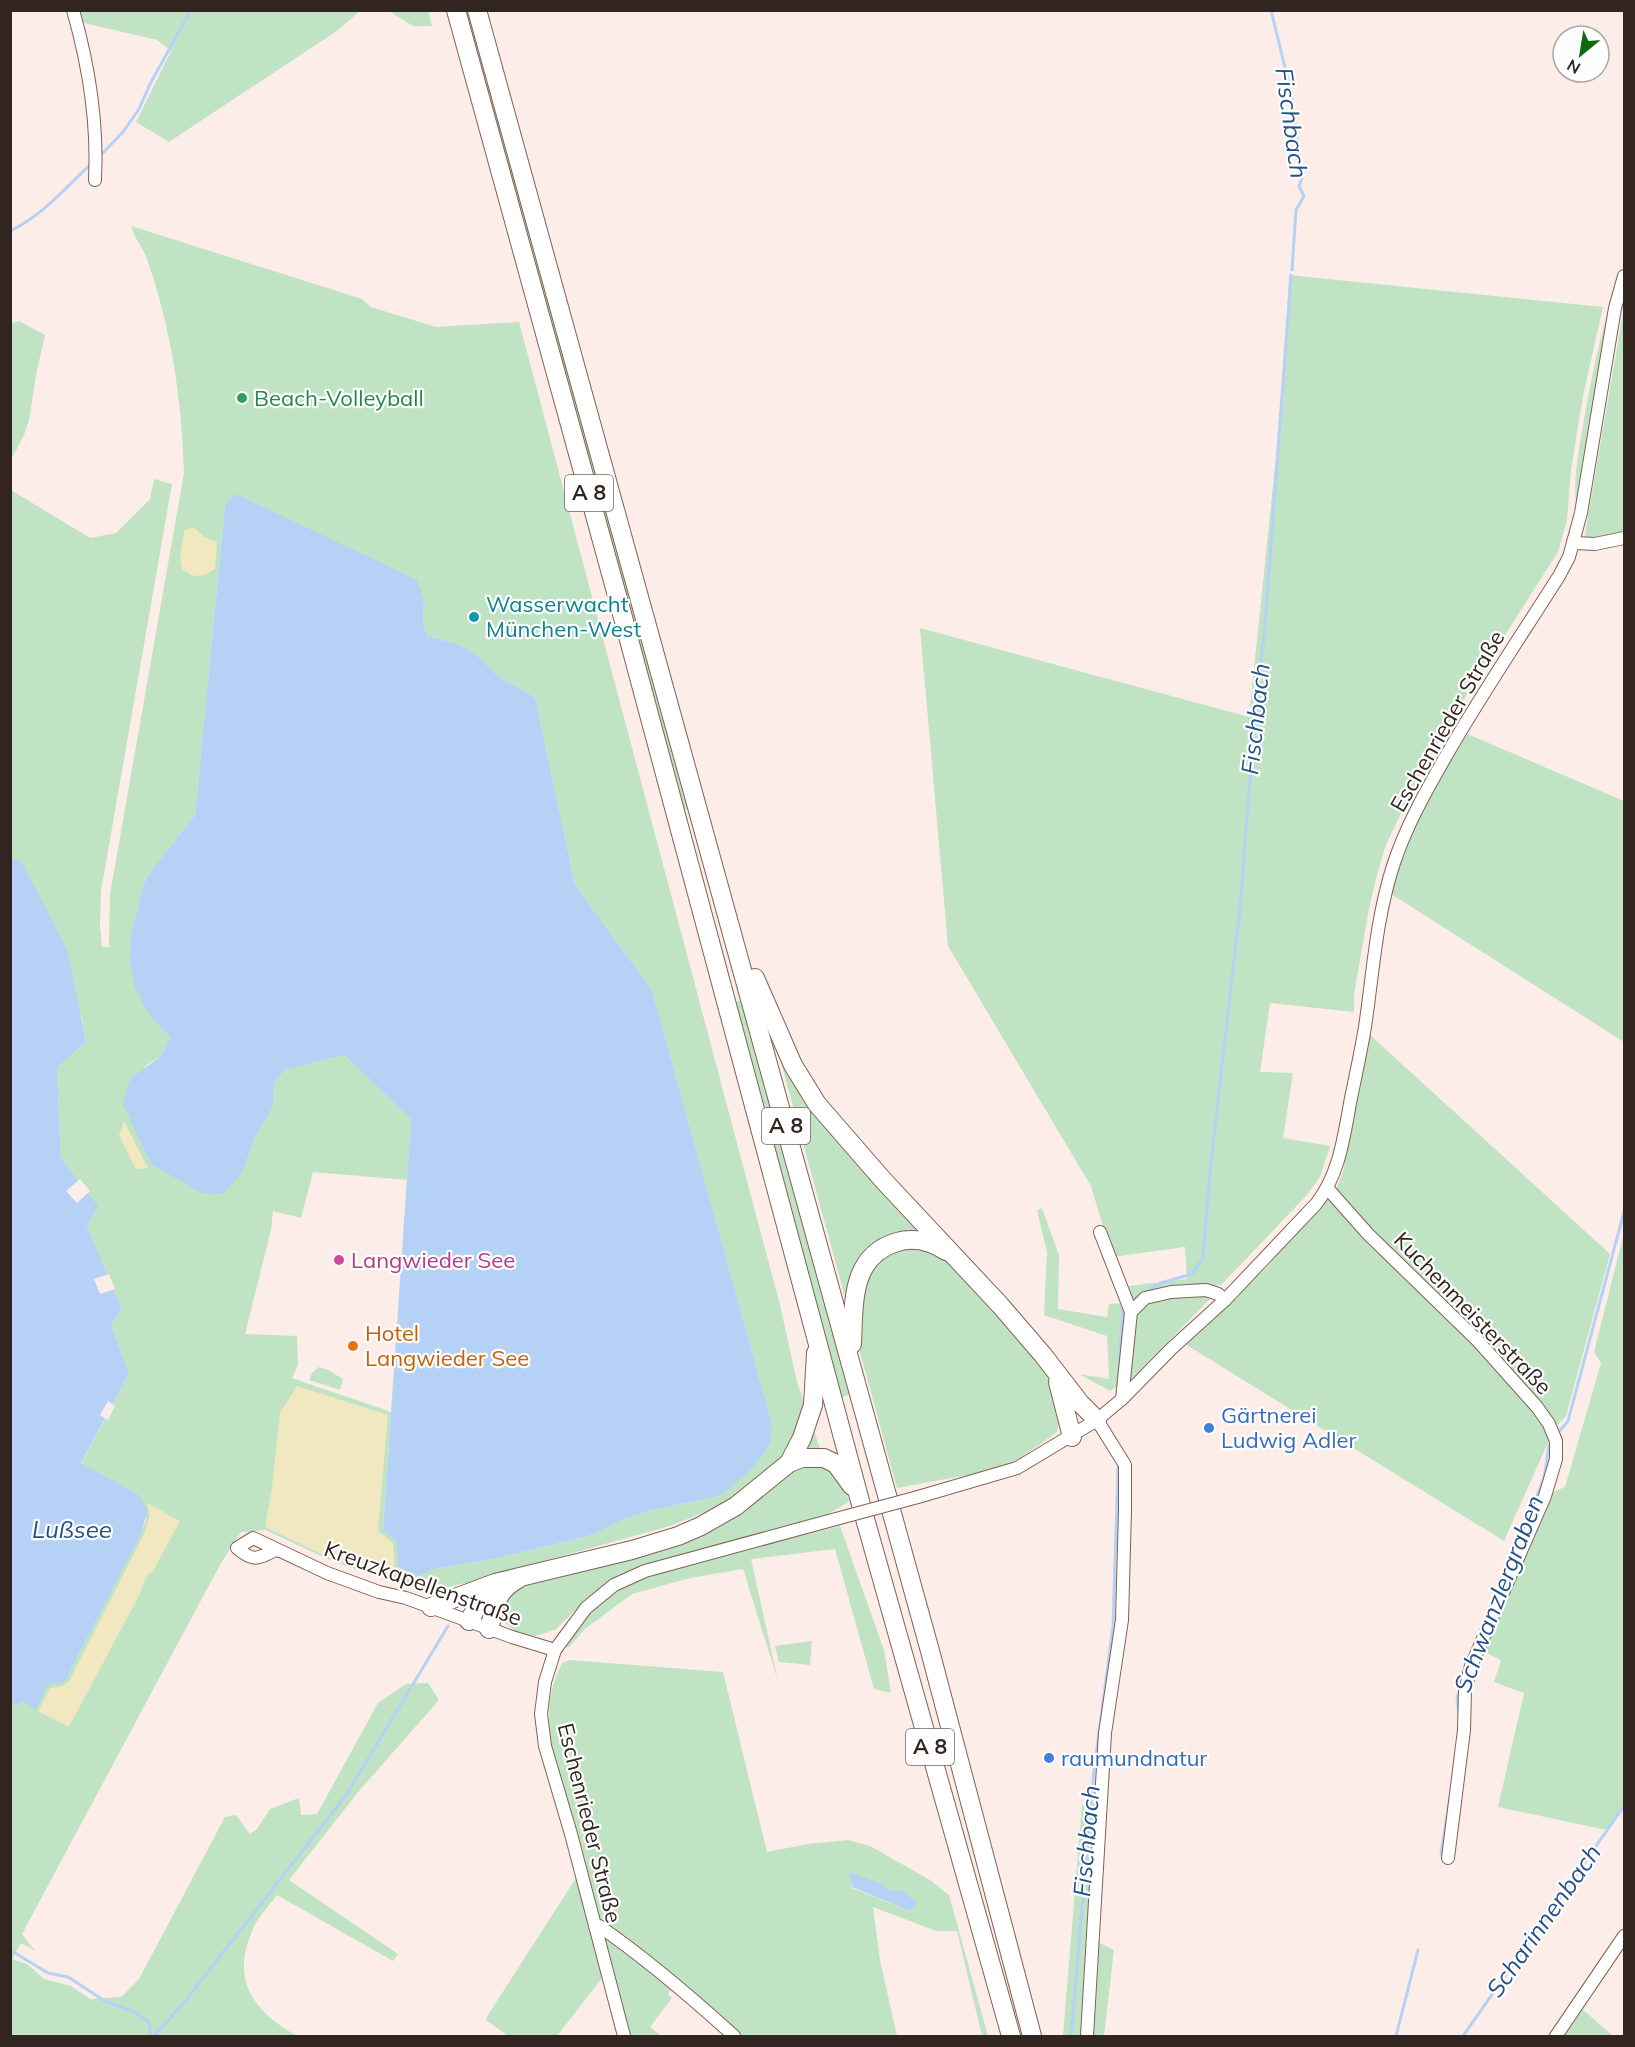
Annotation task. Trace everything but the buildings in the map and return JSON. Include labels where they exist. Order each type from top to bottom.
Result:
[{"type":"highway","name":"A 8","points":[[456,10],[621,609],[860,1501],[1011,2037]]},
{"type":"highway","name":"A 8","points":[[477,10],[851,1362],[1032,2037]]},
{"type":"highway","points":[[721,890],[734,909],[756,980],[783,1044],[817,1104],[860,1154],[1000,1305],[1080,1403],[1097,1420]]},
{"type":"highway","points":[[851,1362],[855,1290],[860,1274],[871,1257],[886,1246],[907,1239],[927,1242],[955,1257]]},
{"type":"highway","points":[[789,1463],[802,1438],[813,1405],[817,1337]]},
{"type":"highway","points":[[1056,1374],[1072,1437]]},
{"type":"highway","points":[[431,1607],[495,1583],[632,1550],[678,1536],[736,1506],[789,1463],[802,1458],[824,1458],[836,1464],[845,1474],[860,1501]]},
{"type":"highway","points":[[489,1629],[505,1586],[519,1578]]},
{"type":"highway","points":[[469,1622],[485,1593],[495,1583]]},
{"type":"street","points":[[73,10],[85,52],[93,98],[95,174]]},
{"type":"street","name":"Eschenrieder Straße","points":[[624,2037],[542,1731],[545,1682],[555,1650],[586,1608],[614,1585],[645,1571],[1017,1468],[1072,1437],[1122,1399],[1171,1349],[1225,1300],[1328,1189],[1338,1162],[1346,1125],[1365,1027],[1380,915],[1394,864],[1418,808],[1438,771],[1466,722],[1559,576],[1574,543],[1615,308],[1624,276]]},
{"type":"street","points":[[1574,543],[1595,544],[1624,538]]},
{"type":"street","name":"Kuchenmeisterstraße","points":[[1328,1189],[1368,1234],[1478,1341],[1537,1407],[1549,1424],[1556,1441],[1556,1459],[1545,1496],[1471,1666],[1465,1691],[1464,1730],[1448,1858]]},
{"type":"street","points":[[1100,1232],[1131,1311],[1122,1399]]},
{"type":"street","points":[[1131,1311],[1145,1298],[1171,1292],[1206,1290],[1218,1294],[1225,1300]]},
{"type":"street","points":[[1087,2037],[1104,1733],[1122,1620],[1125,1510],[1125,1465],[1097,1420]]},
{"type":"street","name":"Kreuzkapellenstraße","points":[[279,1551],[327,1573],[379,1592],[431,1607],[555,1650]]},
{"type":"street","points":[[595,1926],[599,1926],[628,1946],[681,1988],[734,2037]]},
{"type":"street","points":[[1556,2037],[1624,1936]]},
{"type":"green space","points":[[80,10],[360,11],[338,30],[169,142],[136,122],[171,51],[157,40],[84,23]]},
{"type":"green space","points":[[389,11],[428,11],[432,26],[413,26]]},
{"type":"green space","points":[[463,11],[468,11],[587,445],[690,808],[682,810]]},
{"type":"green space","points":[[131,226],[362,299],[371,307],[436,327],[519,322],[780,1305],[797,1382],[826,1466],[844,1484],[849,1502],[815,1521],[608,1582],[581,1604],[555,1630],[535,1636],[518,1633],[505,1623],[501,1610],[509,1589],[646,1550],[716,1508],[670,1526],[497,1574],[468,1589],[465,1583],[436,1590],[423,1590],[388,1581],[330,1560],[265,1530],[241,1532],[221,1563],[22,1934],[35,1951],[21,1943],[12,1959],[27,1964],[44,1979],[71,1986],[90,1999],[121,1997],[139,1979],[225,1817],[236,1815],[250,1834],[257,1829],[270,1809],[299,1798],[301,1815],[317,1814],[378,1703],[406,1684],[428,1683],[439,1700],[359,1791],[289,1880],[398,1954],[393,1961],[277,1895],[253,1929],[246,1947],[245,1979],[250,1992],[268,2016],[297,2036],[11,2036],[11,1703],[17,1706],[32,1692],[67,1677],[142,1532],[146,1520],[139,1495],[81,1464],[129,1373],[111,1325],[122,1309],[87,1226],[97,1206],[61,1160],[57,1068],[86,1042],[81,1015],[21,861],[11,858],[11,490],[90,538],[116,533],[150,499],[154,479],[172,484],[101,891],[102,947],[109,947],[110,894],[184,473],[178,391],[169,338],[147,259]],"holes":[[[225,505],[424,600],[423,624],[427,636],[458,644],[479,657],[500,678],[535,697],[575,885],[652,990],[772,1424],[720,1496],[652,1510],[625,1519],[592,1535],[494,1559],[434,1569],[418,1575],[396,1540],[383,1530],[391,1412],[292,1378],[298,1365],[297,1336],[245,1334],[271,1230],[273,1211],[301,1218],[313,1172],[407,1180],[411,1119],[344,1055],[283,1070],[274,1083],[273,1107],[255,1137],[242,1173],[144,1067],[161,1056],[170,1037],[149,1015],[131,935],[144,883],[195,815]]]},
{"type":"green space","points":[[1289,275],[1603,307],[1583,396],[1571,471],[1567,520],[1558,552],[1449,723],[1410,794],[1386,845],[1369,909],[1354,994],[1354,1012],[1270,1003],[1260,1072],[1293,1073],[1283,1138],[1330,1146],[1320,1177],[1307,1195],[1221,1285],[1171,1291],[1128,1312],[1121,1384],[1110,1391],[1079,1374],[1109,1379],[1107,1336],[1044,1315],[1047,1252],[1037,1210],[1042,1208],[1059,1255],[1058,1309],[1107,1317],[1109,1304],[1123,1303],[1120,1287],[1187,1279],[1185,1247],[1112,1257],[1091,1186],[948,946],[920,628],[1249,717],[1285,370]]},
{"type":"green space","points":[[1624,307],[1624,535],[1585,539],[1586,528]]},
{"type":"green space","points":[[1610,318],[1580,506],[1576,505],[1575,493],[1579,448],[1600,342],[1606,319]]},
{"type":"green space","points":[[19,321],[45,335],[29,420],[11,460],[11,323]]},
{"type":"green space","points":[[1465,733],[1624,801],[1624,1042],[1391,894],[1411,833]]},
{"type":"green space","points":[[743,1000],[851,1394],[839,1398],[731,1003]]},
{"type":"green space","points":[[773,1033],[806,1095],[1033,1348],[1047,1374],[1060,1415],[1057,1432],[1019,1459],[989,1471],[897,1488]]},
{"type":"green space","points":[[1370,1035],[1610,1254],[1566,1416],[1555,1427],[1504,1541],[1185,1344],[1263,1271],[1335,1192],[1343,1172]]},
{"type":"green space","points":[[1624,1233],[1624,1805],[1607,1830],[1498,1807],[1524,1693],[1494,1682],[1501,1660],[1482,1651],[1551,1493],[1565,1487],[1601,1363],[1594,1352]]},
{"type":"green space","points":[[1207,1296],[1210,1299],[1130,1380],[1135,1312],[1152,1301]]},
{"type":"green space","points":[[319,1367],[343,1379],[340,1390],[309,1380],[312,1373]]},
{"type":"green space","points":[[840,1526],[884,1650],[891,1693],[874,1689],[835,1549],[751,1559],[778,1681],[743,1569],[690,1578],[632,1594],[585,1629],[567,1649],[566,1641],[595,1605],[619,1588],[646,1575]]},
{"type":"green space","points":[[812,1641],[810,1665],[779,1662],[775,1646]]},
{"type":"green space","points":[[570,1660],[723,1672],[767,1852],[808,1844],[848,1840],[870,1846],[930,1880],[949,1895],[988,2036],[982,2036],[957,1931],[936,1931],[873,1907],[880,1960],[897,2036],[739,2036],[603,1923],[599,1919],[582,1847],[552,1744],[549,1724],[550,1704],[562,1663]],"holes":[[[849,1872],[886,1889],[904,1891],[918,1903],[910,1911],[852,1888]]]},
{"type":"green space","points":[[1082,1805],[1096,1807],[1088,1937],[1114,1950],[1104,2036],[1063,2036]]},
{"type":"green space","points":[[576,1878],[602,1978],[557,2036],[508,2036],[486,2020],[488,2015]]},
{"type":"green space","points":[[603,1934],[674,1986],[668,1994],[672,1998],[650,2027],[661,2036],[630,2036]]},
{"type":"green space","points":[[1581,2008],[1613,2036],[1562,2036]]},
{"type":"sand","points":[[194,527],[204,537],[217,542],[215,569],[204,575],[193,576],[182,569],[180,558],[184,531]]},
{"type":"sand","points":[[124,1121],[148,1168],[136,1169],[119,1135]]},
{"type":"sand","points":[[297,1386],[388,1415],[378,1531],[393,1543],[395,1564],[384,1577],[334,1560],[265,1527],[280,1413]]},
{"type":"sand","points":[[147,1503],[180,1521],[152,1573],[150,1572],[141,1588],[142,1590],[69,1727],[38,1711],[50,1688],[62,1686],[69,1681],[144,1534],[150,1515]]},
{"type":"water","name":"Langwieder See","points":[[236,494],[417,580],[424,600],[423,624],[427,636],[458,644],[479,657],[500,678],[535,697],[575,885],[652,990],[772,1424],[770,1443],[762,1456],[746,1474],[720,1496],[652,1510],[625,1519],[592,1535],[494,1559],[434,1569],[418,1576],[399,1567],[396,1540],[383,1531],[411,1119],[344,1055],[284,1070],[274,1083],[273,1107],[255,1137],[242,1173],[223,1194],[202,1193],[151,1164],[123,1104],[130,1079],[161,1056],[170,1037],[149,1015],[135,988],[130,961],[131,935],[144,883],[195,815],[225,505]]},
{"type":"water","name":"Lußsee","points":[[11,858],[21,861],[67,949],[86,1042],[57,1068],[61,1159],[98,1206],[87,1226],[122,1309],[111,1325],[129,1373],[81,1463],[139,1495],[147,1511],[142,1532],[67,1677],[62,1683],[48,1684],[36,1709],[21,1701],[17,1706],[11,1703]]},
{"type":"water","points":[[849,1872],[881,1884],[886,1889],[904,1891],[918,1903],[910,1911],[852,1887]]},
{"type":"pier","points":[[80,1179],[90,1191],[77,1203],[66,1191]]},
{"type":"pier","points":[[109,1274],[115,1289],[100,1294],[94,1279]]},
{"type":"pier","points":[[108,1401],[115,1406],[108,1420],[100,1415]]},
{"type":"waterway","points":[[100,156],[123,132],[139,109],[150,84],[191,10]]},
{"type":"waterway","name":"Fischbach","points":[[1271,10],[1291,92],[1302,178],[1299,186],[1304,196],[1296,210],[1292,270]]},
{"type":"waterway","points":[[10,231],[43,209],[91,164]]},
{"type":"waterway","name":"Fischbach","points":[[1133,1299],[1161,1283],[1192,1274],[1203,1258],[1211,1161],[1240,909],[1255,712],[1259,701],[1258,684],[1264,637],[1291,275]]},
{"type":"waterway","name":"Schwanzlergraben","points":[[1558,1433],[1568,1421],[1624,1212]]},
{"type":"waterway","points":[[1118,1380],[1123,1308]]},
{"type":"waterway","name":"Schwanzlergraben","points":[[1525,1527],[1544,1478],[1549,1445],[1552,1442]]},
{"type":"waterway","name":"Fischbach","points":[[1071,2036],[1094,1770],[1113,1627],[1118,1467]]},
{"type":"waterway","name":"Schwanzlergraben","points":[[1482,1627],[1516,1547]]},
{"type":"waterway","points":[[154,2036],[182,2005],[347,1794],[448,1626]]},
{"type":"waterway","name":"Schwanzlergraben","points":[[1459,1715],[1457,1698],[1460,1689]]},
{"type":"waterway","name":"Schwanzlergraben","points":[[1441,1854],[1451,1790]]},
{"type":"waterway","name":"Scharinnenbach","points":[[1463,2036],[1624,1806]]},
{"type":"waterway","points":[[10,1950],[48,1973],[68,1977],[105,2001],[134,2012],[149,2022],[151,2036]]},
{"type":"waterway","name":"Schwanzlergraben","points":[[1396,2036],[1418,1950]]},
{"type":"place","name":"Beach-Volleyball","points":[[242,398]]},
{"type":"place","name":"Wasserwacht München-West","points":[[474,617]]},
{"type":"place","name":"Langwieder See","points":[[339,1260]]},
{"type":"place","name":"Hotel Langwieder See","points":[[353,1346]]},
{"type":"place","name":"Gärtnerei Ludwig Adler","points":[[1209,1428]]},
{"type":"place","name":"raumundnatur","points":[[1049,1758]]}]
